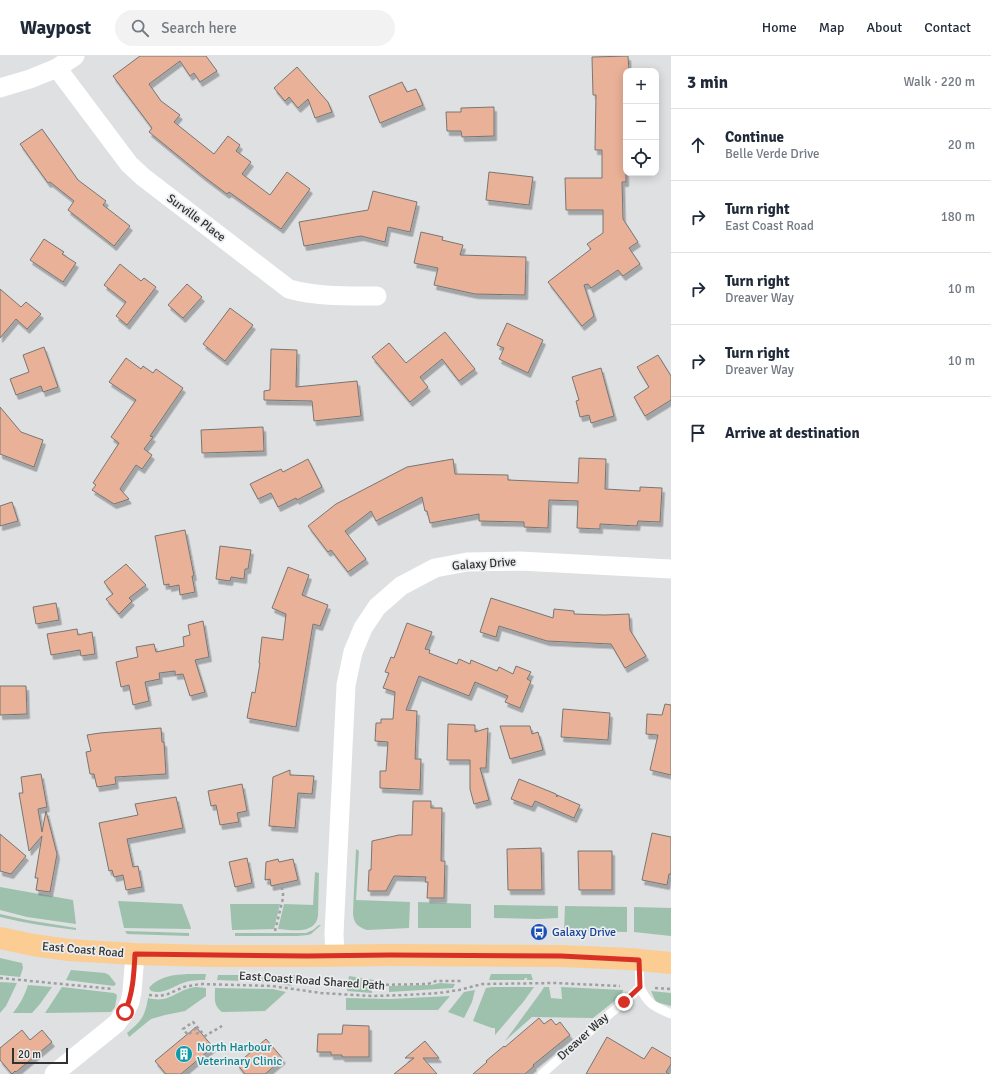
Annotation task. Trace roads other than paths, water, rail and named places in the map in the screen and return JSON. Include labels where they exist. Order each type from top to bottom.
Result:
[{"type":"main road","name":"East Coast Road","points":[[0,938],[33,945],[69,950],[135,954],[220,956],[561,956],[671,963]]},
{"type":"street","points":[[0,88],[30,79],[57,68],[75,56]]},
{"type":"street","name":"Surville Place","points":[[57,68],[129,164],[142,177],[289,288],[303,293],[325,296],[376,296]]},
{"type":"street","name":"Galaxy Drive","points":[[335,956],[334,934],[346,685],[353,652],[363,628],[377,606],[401,586],[436,568],[467,562],[520,561],[671,568]]},
{"type":"street","points":[[54,1074],[117,1023],[125,1012],[130,1002],[132,992],[135,954]]},
{"type":"lane","points":[[639,960],[640,987],[643,994],[650,1004],[671,1014]]},
{"type":"lane","name":"Dreaver Way","points":[[542,1074],[640,987]]},
{"type":"place","name":"Galaxy Drive","points":[[539,932]]},
{"type":"place","name":"North Harbour Veterinary Clinic","points":[[184,1054]]}]
